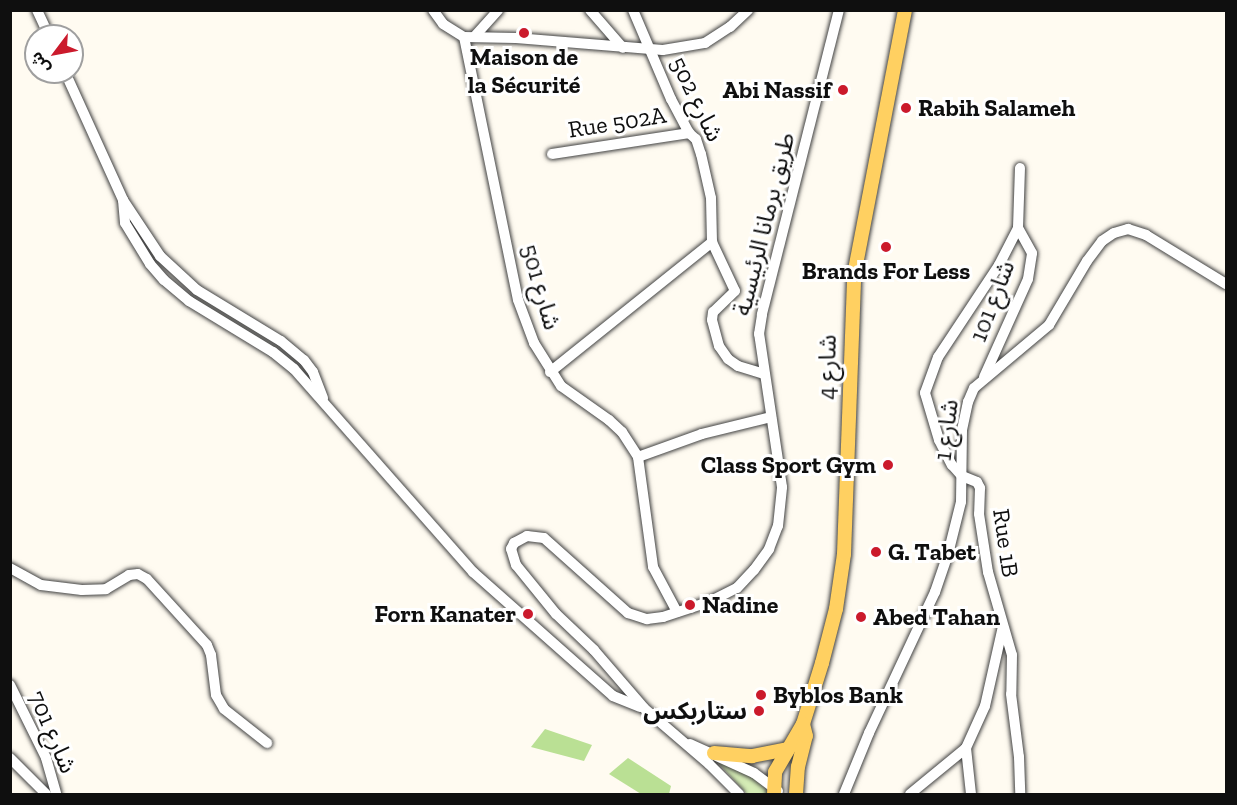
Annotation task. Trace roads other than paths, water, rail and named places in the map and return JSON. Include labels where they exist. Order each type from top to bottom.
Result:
[{"type":"main road","name":"شارع 4","points":[[803,724],[832,629],[844,554],[854,275],[905,10]]},
{"type":"main road","points":[[776,791],[775,772],[803,724]]},
{"type":"main road","points":[[796,795],[798,767],[806,736],[803,724]]},
{"type":"main road","points":[[714,753],[752,756],[787,748]]},
{"type":"street","points":[[37,10],[43,24]]},
{"type":"street","points":[[433,10],[443,24],[469,37],[663,50],[705,43],[730,27],[748,10]]},
{"type":"street","points":[[469,37],[498,10]]},
{"type":"street","points":[[590,10],[623,48]]},
{"type":"street","name":"شارع 502","points":[[633,10],[689,133],[699,145],[711,198],[712,242],[735,291],[713,312],[712,320],[719,346],[728,359],[738,366],[764,374]]},
{"type":"street","name":"طريق برمانا الرئيسية","points":[[739,795],[684,742],[644,708],[594,650],[556,614],[525,577],[512,557],[511,549],[514,543],[527,536],[544,538],[628,613],[647,619],[711,601],[737,588],[769,549],[778,526],[782,487],[759,334],[762,314],[839,10]]},
{"type":"street","name":"شارع 501","points":[[469,37],[518,300],[534,343],[550,372],[561,386],[622,432],[638,457],[653,567],[677,612]]},
{"type":"street","points":[[70,84],[123,200],[125,223],[150,264],[164,280],[202,309],[273,352],[294,369],[325,401],[428,522],[495,594],[613,696],[644,708]]},
{"type":"street","name":"Rue 502A","points":[[552,154],[689,133]]},
{"type":"street","name":"شارع 101","points":[[982,380],[1028,279],[1032,253],[1018,228],[1020,168]]},
{"type":"street","points":[[962,476],[952,465],[939,440],[928,408],[925,389],[938,357],[999,265],[1018,228]]},
{"type":"street","name":"شارع 1","points":[[844,795],[869,734],[938,584],[961,502],[962,430],[971,393],[982,380],[1044,330],[1087,261],[1102,242],[1114,233],[1128,229],[1146,235],[1227,284]]},
{"type":"street","points":[[550,372],[712,242]]},
{"type":"street","points":[[638,457],[702,434],[771,417]]},
{"type":"street","name":"Rue 1B","points":[[962,476],[979,485],[979,514],[988,572],[1003,626]]},
{"type":"street","points":[[10,568],[41,585],[82,590],[106,589],[129,575],[138,574],[147,579],[207,645],[211,655],[216,695],[224,709],[267,743]]},
{"type":"street","points":[[910,795],[966,748],[985,706],[1003,626]]},
{"type":"street","points":[[1003,626],[1012,655],[1011,694],[1019,756],[1020,795]]},
{"type":"street","name":"شارع 701","points":[[10,686],[46,759],[56,795]]},
{"type":"street","points":[[684,742],[714,753],[776,791]]},
{"type":"street","points":[[966,748],[971,795]]},
{"type":"street","points":[[10,758],[46,795]]},
{"type":"place","name":"Maison de la Sécurité","points":[[524,33]]},
{"type":"place","name":"Abi Nassif","points":[[843,90]]},
{"type":"place","name":"Rabih Salameh","points":[[906,108]]},
{"type":"place","name":"Brands For Less","points":[[886,247]]},
{"type":"place","name":"Class Sport Gym","points":[[888,465]]},
{"type":"place","name":"G. Tabet","points":[[876,552]]},
{"type":"place","name":"Nadine","points":[[690,605]]},
{"type":"place","name":"Forn Kanater","points":[[528,614]]},
{"type":"place","name":"Abed Tahan","points":[[861,617]]},
{"type":"place","name":"Byblos Bank","points":[[761,695]]},
{"type":"place","name":"ستاربكس","points":[[759,711]]}]
